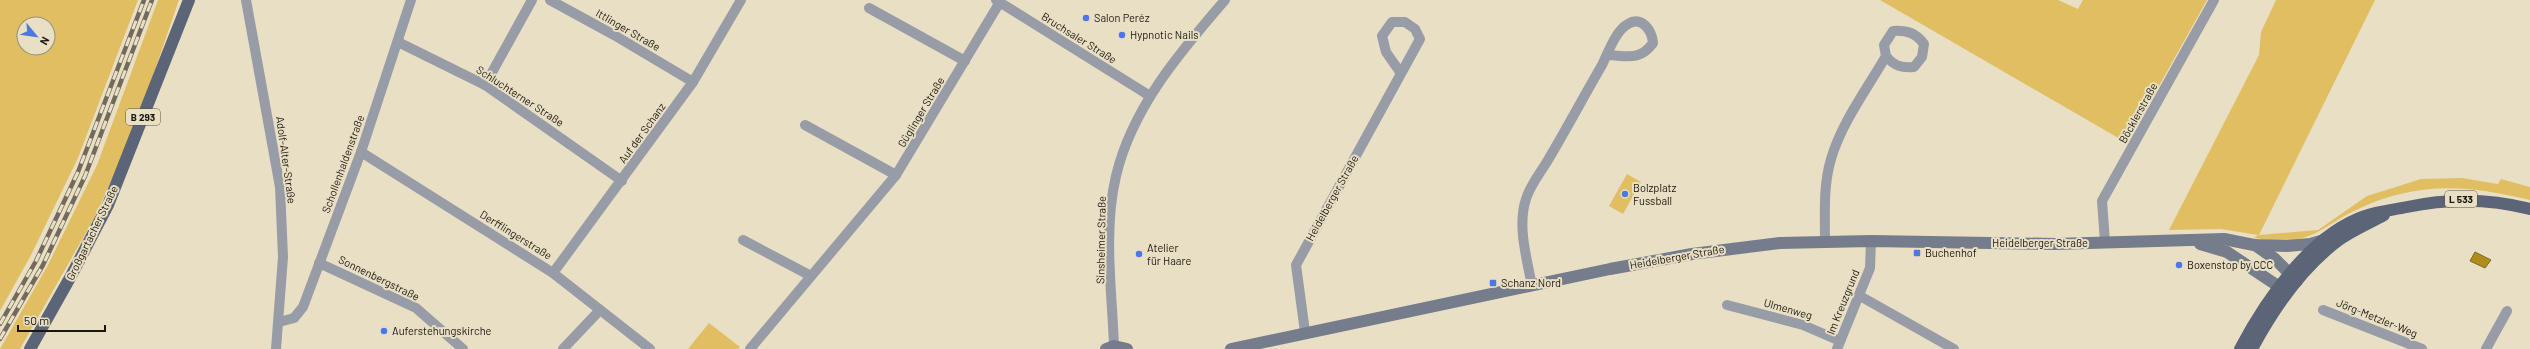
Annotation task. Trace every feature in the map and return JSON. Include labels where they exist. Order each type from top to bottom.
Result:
[{"type":"main road","name":"Großgartacher Straße","points":[[30,349],[71,276],[108,205],[188,0]]},
{"type":"main road","name":"L 533","points":[[2293,278],[2305,257],[2326,239],[2365,216],[2426,203],[2464,199],[2490,200],[2530,209]]},
{"type":"main road","name":"L 533","points":[[2240,349],[2255,321],[2293,278],[2340,240],[2392,211]]},
{"type":"main road","name":"Heidelberger Straße","points":[[1231,349],[1305,332],[1692,254],[1780,242],[1871,240],[2055,244],[2224,240],[2254,245],[2310,244],[2326,239]]},
{"type":"main road","name":"Heidelberger Straße","points":[[2183,241],[2227,252],[2283,289]]},
{"type":"main road","name":"Heidelberger Straße","points":[[2254,245],[2275,259],[2293,278]]},
{"type":"main road","name":"L 533","points":[[2252,349],[2283,289]]},
{"type":"main road","points":[[1110,347],[1127,349]]},
{"type":"street","name":"Adolf-Alter-Straße","points":[[246,0],[280,187],[283,257],[276,349]]},
{"type":"street","name":"Schollenhaldenstraße","points":[[279,322],[294,318],[303,307],[361,152],[411,0]]},
{"type":"street","points":[[485,85],[532,0]]},
{"type":"street","name":"Ittlinger Straße","points":[[550,0],[614,34],[693,82]]},
{"type":"street","name":"Auf der Schanz","points":[[553,273],[622,181],[693,82],[741,0]]},
{"type":"street","name":"Sinsheimer Straße","points":[[1110,347],[1110,260],[1113,197],[1116,176],[1124,152],[1150,96],[1188,43],[1225,0]]},
{"type":"street","name":"Böcklerstraße","points":[[2105,242],[2102,201],[2214,0]]},
{"type":"street","name":"Bruchsaler Straße","points":[[998,1],[1150,96]]},
{"type":"street","name":"Güglinger Straße","points":[[750,349],[896,175],[965,61],[998,1]]},
{"type":"street","points":[[869,8],[965,61]]},
{"type":"street","name":"Heidelberger Straße","points":[[1305,332],[1296,265],[1400,72],[1420,38],[1415,29],[1405,22],[1392,22],[1382,36],[1386,52],[1400,72]]},
{"type":"street","points":[[1532,286],[1522,222],[1526,199],[1623,27],[1629,23],[1638,22],[1646,25],[1652,34],[1654,43],[1642,54],[1637,56],[1608,55]]},
{"type":"street","name":"Schluchterner Straße","points":[[398,42],[485,85],[622,181]]},
{"type":"street","points":[[1825,242],[1826,184],[1831,160],[1844,126],[1886,56]]},
{"type":"street","points":[[805,125],[896,175]]},
{"type":"street","name":"Derfflingerstraße","points":[[361,152],[553,273],[650,349]]},
{"type":"street","points":[[743,240],[811,276]]},
{"type":"street","name":"Im Kreuzgrund","points":[[1838,345],[1860,296],[1870,268],[1871,240]]},
{"type":"street","name":"Sonnenbergstraße","points":[[319,263],[416,308],[463,349]]},
{"type":"street","points":[[1860,296],[1954,349]]},
{"type":"street","name":"Ulmenweg","points":[[1727,305],[1803,325],[1838,345]]},
{"type":"street","points":[[563,349],[600,310]]},
{"type":"street","name":"Jörg-Metzler-Weg","points":[[2323,310],[2422,349]]},
{"type":"street","points":[[2486,349],[2507,311]]},
{"type":"shaded area","points":[[0,0],[138,0],[78,158],[31,255],[0,311]]},
{"type":"shaded area","points":[[158,0],[179,0],[137,122],[96,215],[20,349],[0,349],[48,265],[97,165]]},
{"type":"shaded area","points":[[1880,0],[2058,0],[2078,9],[2083,0],[2207,0],[2127,143]]},
{"type":"shaded area","points":[[2276,0],[2375,0],[2259,235],[2318,230],[2367,196],[2421,179],[2462,178],[2498,184],[2501,179],[2530,187],[2530,200],[2468,189],[2428,189],[2408,192],[2388,197],[2367,205],[2315,233],[2291,240],[2254,238],[2258,235],[2221,229],[2169,230],[2259,55],[2261,32]]},
{"type":"shaded area","name":"Bolzplatz Fussball","points":[[1627,174],[1641,182],[1623,214],[1609,206]]},
{"type":"shaded area","points":[[2475,252],[2491,260],[2485,268],[2470,261]]},
{"type":"shaded area","points":[[709,323],[740,347],[738,349],[688,349]]},
{"type":"railway","points":[[0,324],[36,261],[78,172],[144,0]]},
{"type":"railway","points":[[0,339],[43,265],[85,176],[152,0]]},
{"type":"place","name":"Salon Peréz","points":[[1086,18]]},
{"type":"place","name":"Hypnotic Nails","points":[[1122,35]]},
{"type":"place","name":"Bolzplatz Fussball","points":[[1625,194]]},
{"type":"place","name":"Buchenhof","points":[[1917,253]]},
{"type":"place","name":"Atelier für Haare","points":[[1139,254]]},
{"type":"place","name":"Boxenstop by CCC","points":[[2179,265]]},
{"type":"place","name":"Schanz Nord","points":[[1493,283]]},
{"type":"place","name":"Auferstehungskirche","points":[[384,331]]}]
